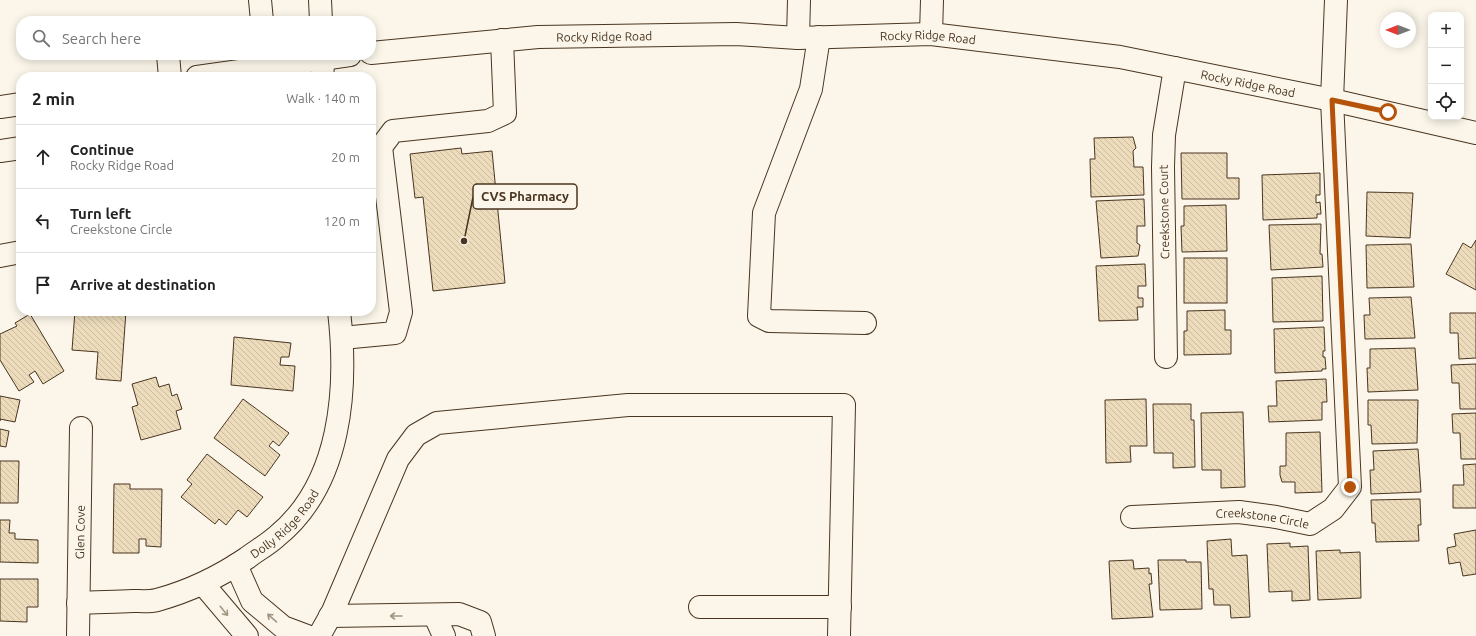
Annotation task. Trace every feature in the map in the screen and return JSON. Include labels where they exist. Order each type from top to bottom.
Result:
[{"type":"street","points":[[260,0],[262,16]]},
{"type":"street","points":[[320,0],[321,16]]},
{"type":"street","points":[[799,0],[808,38],[812,89],[764,214],[759,316],[769,321],[865,323]]},
{"type":"street","points":[[931,34],[932,0]]},
{"type":"street","name":"Creekstone Circle","points":[[1132,517],[1239,512],[1276,517],[1310,524],[1333,509],[1350,487],[1332,100],[1336,0]]},
{"type":"street","name":"Rocky Ridge Road","points":[[376,53],[538,37],[736,34],[808,38],[931,34],[1120,57],[1332,100],[1476,133]]},
{"type":"street","points":[[342,338],[394,332],[401,312],[381,147],[393,131],[488,120],[505,113],[502,40]]},
{"type":"street","points":[[168,60],[170,72]]},
{"type":"street","points":[[215,72],[252,62],[323,63],[333,60]]},
{"type":"street","name":"Creekstone Court","points":[[1166,357],[1163,159],[1167,109],[1175,68]]},
{"type":"street","points":[[0,107],[16,105]]},
{"type":"street","points":[[0,152],[16,149]]},
{"type":"street","points":[[0,256],[16,253]]},
{"type":"street","name":"Dolly Ridge Road","points":[[78,603],[155,600],[203,584],[236,565],[277,537],[304,508],[322,477],[337,427],[343,391],[342,338],[340,316]]},
{"type":"street","points":[[319,636],[330,616],[398,459],[416,435],[437,423],[628,405],[844,405],[839,636]]},
{"type":"street","name":"Glen Cove","points":[[78,636],[80,428]]},
{"type":"street","points":[[236,565],[252,601],[283,627],[307,636]]},
{"type":"street","points":[[203,584],[247,636]]},
{"type":"street","points":[[700,608],[840,608]]},
{"type":"street","points":[[330,616],[435,616],[459,614],[480,622],[484,636]]},
{"type":"street","points":[[435,616],[444,636]]},
{"type":"building","points":[[1133,137],[1136,148],[1133,151],[1134,167],[1143,167],[1144,195],[1091,197],[1090,159],[1095,159],[1094,138]]},
{"type":"building","points":[[461,148],[462,154],[492,151],[505,283],[433,291],[423,197],[415,198],[410,154]]},
{"type":"building","points":[[1181,153],[1227,153],[1227,178],[1239,178],[1239,199],[1182,199]]},
{"type":"building","points":[[1320,173],[1320,195],[1316,195],[1316,203],[1320,202],[1321,214],[1317,214],[1317,218],[1263,220],[1262,175]]},
{"type":"building","points":[[1367,192],[1413,193],[1410,238],[1366,236]]},
{"type":"building","points":[[1144,199],[1145,226],[1137,226],[1137,243],[1140,245],[1138,256],[1101,258],[1096,201]]},
{"type":"building","points":[[1226,205],[1227,251],[1182,252],[1181,226],[1184,226],[1184,206]]},
{"type":"building","points":[[1321,224],[1320,254],[1322,254],[1323,267],[1271,270],[1269,225]]},
{"type":"building","points":[[1476,240],[1476,290],[1446,274],[1463,243],[1471,248]]},
{"type":"building","points":[[1411,244],[1414,287],[1367,288],[1366,245]]},
{"type":"building","points":[[1184,258],[1227,258],[1227,303],[1184,303]]},
{"type":"building","points":[[1145,264],[1146,286],[1138,286],[1138,298],[1143,298],[1143,307],[1137,307],[1138,320],[1099,321],[1096,266]]},
{"type":"building","points":[[1322,276],[1323,321],[1273,322],[1272,278]]},
{"type":"building","points":[[1411,297],[1415,338],[1365,339],[1364,315],[1370,315],[1369,298]]},
{"type":"building","points":[[1225,310],[1225,330],[1231,330],[1231,354],[1184,355],[1184,331],[1187,331],[1187,311]]},
{"type":"building","points":[[1450,313],[1476,313],[1476,358],[1459,359],[1458,333],[1450,333]]},
{"type":"building","points":[[27,316],[31,316],[64,371],[43,384],[35,371],[29,375],[34,382],[19,391],[0,360],[0,334],[17,326],[15,323]]},
{"type":"building","points":[[75,316],[126,316],[121,381],[96,379],[98,352],[72,350]]},
{"type":"building","points":[[1324,327],[1325,351],[1323,351],[1323,357],[1325,357],[1326,369],[1322,369],[1322,371],[1275,373],[1274,329]]},
{"type":"building","points":[[234,337],[291,343],[289,357],[281,357],[280,365],[295,366],[293,391],[231,385]]},
{"type":"building","points":[[1415,348],[1418,390],[1368,392],[1367,368],[1370,368],[1370,349]]},
{"type":"building","points":[[1476,364],[1476,409],[1460,409],[1459,383],[1452,383],[1451,365]]},
{"type":"building","points":[[156,377],[159,387],[169,384],[172,396],[177,394],[182,409],[176,411],[181,429],[141,440],[132,407],[138,405],[132,384]]},
{"type":"building","points":[[1326,379],[1327,402],[1322,402],[1322,420],[1269,422],[1268,406],[1277,406],[1276,381]]},
{"type":"building","points":[[0,396],[20,400],[15,422],[0,419]]},
{"type":"building","points":[[243,399],[289,433],[279,446],[273,441],[269,446],[280,455],[265,476],[214,438]]},
{"type":"building","points":[[1146,399],[1147,446],[1130,446],[1131,462],[1106,463],[1105,400]]},
{"type":"building","points":[[1368,400],[1418,400],[1417,443],[1372,444],[1371,425],[1368,425]]},
{"type":"building","points":[[1153,404],[1191,404],[1191,420],[1194,420],[1195,467],[1173,468],[1173,453],[1154,453]]},
{"type":"building","points":[[1243,412],[1245,487],[1221,488],[1221,470],[1202,470],[1201,413]]},
{"type":"building","points":[[1476,413],[1476,459],[1461,459],[1460,433],[1453,433],[1452,414]]},
{"type":"building","points":[[0,429],[9,431],[6,447],[0,446]]},
{"type":"building","points":[[1320,432],[1322,492],[1295,493],[1295,482],[1282,482],[1280,475],[1280,466],[1286,466],[1286,433]]},
{"type":"building","points":[[1418,449],[1421,492],[1371,494],[1370,470],[1374,470],[1373,451]]},
{"type":"building","points":[[207,454],[263,497],[247,517],[238,510],[226,525],[219,519],[215,524],[181,497],[192,484],[187,480]]},
{"type":"building","points":[[0,461],[19,461],[18,503],[0,503]]},
{"type":"building","points":[[1476,464],[1476,508],[1453,508],[1453,485],[1464,485],[1463,465]]},
{"type":"building","points":[[114,484],[130,484],[130,489],[162,489],[161,547],[146,546],[146,539],[139,539],[139,553],[113,553]]},
{"type":"building","points":[[1420,499],[1421,525],[1418,525],[1419,541],[1376,542],[1375,523],[1372,523],[1371,500]]},
{"type":"building","points":[[0,520],[10,520],[9,533],[15,533],[15,539],[38,540],[38,563],[0,562]]},
{"type":"building","points":[[1476,530],[1476,574],[1463,576],[1460,562],[1449,564],[1447,548],[1456,546],[1454,534]]},
{"type":"building","points":[[1231,539],[1232,556],[1247,555],[1250,617],[1231,618],[1230,605],[1214,605],[1213,589],[1209,589],[1207,541]]},
{"type":"building","points":[[1290,543],[1290,547],[1308,546],[1310,600],[1292,601],[1292,591],[1269,592],[1267,544]]},
{"type":"building","points":[[1340,550],[1340,553],[1360,552],[1361,598],[1318,600],[1316,551]]},
{"type":"building","points":[[1133,560],[1134,569],[1149,568],[1149,574],[1151,573],[1152,584],[1149,584],[1153,617],[1112,619],[1109,561]]},
{"type":"building","points":[[1158,560],[1186,560],[1186,562],[1201,562],[1202,609],[1160,610]]},
{"type":"building","points":[[0,579],[38,579],[38,607],[27,607],[27,622],[0,621]]},
{"type":"place","name":"CVS Pharmacy","points":[[464,241]]},
{"type":"route","points":[[1350,487],[1332,100],[1388,112]]}]
